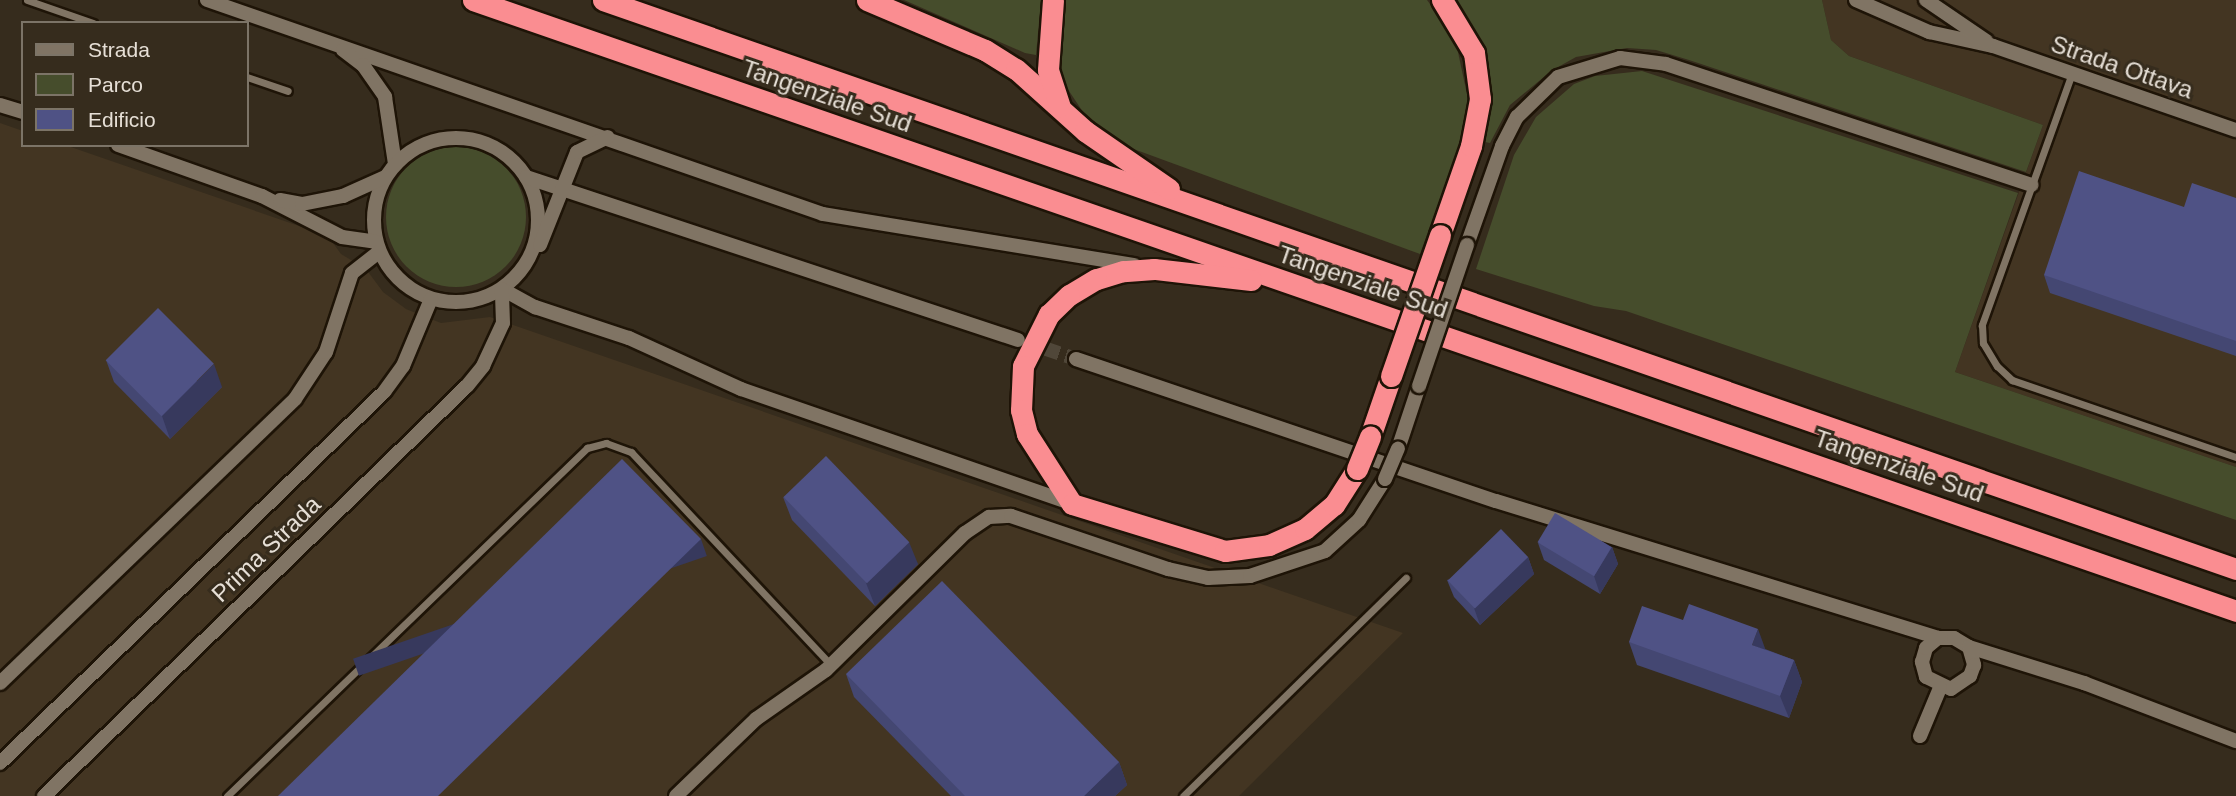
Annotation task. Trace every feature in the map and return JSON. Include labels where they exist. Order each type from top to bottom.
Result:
[{"type":"highway","name":"Tangenziale Sud","points":[[473,0],[2236,611]]},
{"type":"highway","name":"Tangenziale Sud","points":[[603,0],[2236,569]]},
{"type":"highway","points":[[867,0],[985,50],[1061,108],[1085,131],[1194,206]]},
{"type":"highway","points":[[1053,0],[1048,70],[1061,108]]},
{"type":"highway","points":[[1284,283],[1154,269],[1096,279],[1069,295],[1049,314],[1028,347],[1021,387],[1027,434],[1072,504],[1201,547],[1250,549],[1289,538],[1312,524],[1334,505],[1357,469],[1370,437],[1471,146],[1480,99],[1474,53],[1442,0]]},
{"type":"street","points":[[207,0],[327,39],[823,214],[1154,269]]},
{"type":"street","name":"Strada Ottava","points":[[1856,0],[1929,32],[1993,46],[2236,130]]},
{"type":"street","name":"Strada Ottava","points":[[1926,0],[1993,46]]},
{"type":"street","points":[[327,39],[377,80],[385,97],[395,164]]},
{"type":"street","points":[[676,796],[756,719],[831,664],[965,533],[989,517],[1011,516],[1168,569],[1208,578],[1250,576],[1325,551],[1359,520],[1385,479],[1398,449],[1502,146],[1517,117],[1558,77],[1620,58],[1666,64],[2031,185]]},
{"type":"street","points":[[0,105],[21,111]]},
{"type":"street","points":[[518,274],[533,248],[538,219],[526,177],[510,157],[488,144],[463,138],[438,139],[414,148],[395,164],[385,177],[373,220],[378,247],[400,281],[431,299],[467,302],[502,289],[518,274],[544,238],[577,152],[608,137]]},
{"type":"street","points":[[124,147],[262,196],[342,237],[378,247]]},
{"type":"street","points":[[262,196],[302,204],[343,196],[385,177]]},
{"type":"street","points":[[526,177],[1018,340]]},
{"type":"street","name":"Prima Strada","points":[[44,796],[467,386],[483,366],[544,238]]},
{"type":"street","points":[[0,683],[295,399],[326,352],[352,273],[378,247]]},
{"type":"street","points":[[502,289],[629,338],[741,389],[1072,504]]},
{"type":"street","name":"Prima Strada","points":[[502,289],[503,323]]},
{"type":"street","name":"Prima Strada","points":[[0,763],[384,392],[403,366],[431,299]]},
{"type":"street","points":[[1076,359],[1496,501],[1938,638],[1954,638],[1969,647],[2084,684],[2236,741]]},
{"type":"street","points":[[1938,638],[1926,648],[1922,662],[1926,677],[1940,688],[1951,689],[1970,676],[1974,666],[1969,647]]},
{"type":"street","points":[[1920,736],[1940,688]]},
{"type":"lane","points":[[27,0],[87,21]]},
{"type":"lane","points":[[2072,73],[1982,325],[1983,343],[1997,366],[2012,380],[2236,457]]},
{"type":"lane","points":[[248,77],[288,91]]},
{"type":"lane","points":[[227,796],[587,448],[606,443],[631,452],[831,664]]},
{"type":"lane","points":[[1183,796],[1406,578]]},
{"type":"shaded area","points":[[1822,0],[2236,0],[2236,467],[1955,372],[2043,125],[1849,56],[1831,40]]},
{"type":"shaded area","points":[[0,123],[21,130],[21,147],[71,147],[328,236],[341,254],[366,269],[383,292],[406,309],[441,323],[490,317],[1403,633],[1239,796],[0,796]]},
{"type":"green space","points":[[904,0],[1041,0],[1036,55],[1025,53]]},
{"type":"green space","points":[[1065,0],[1427,0],[1455,38],[1468,99],[1461,142],[1420,254],[1120,144],[1085,115],[1065,85],[1060,68],[1059,27]]},
{"type":"green space","points":[[1456,0],[1822,0],[1831,40],[1849,56],[2043,125],[2026,172],[1689,60],[1656,50],[1627,48],[1576,57],[1551,71],[1510,105],[1490,143],[1485,142],[1492,102],[1485,50]]},
{"type":"green space","points":[[1642,71],[2018,193],[1955,372],[2236,467],[2236,520],[1626,311],[1594,306],[1476,269],[1514,155],[1536,117],[1574,84],[1595,76]]},
{"type":"green space","points":[[456,147],[483,153],[505,168],[520,190],[526,217],[520,244],[505,266],[483,281],[456,287],[429,281],[407,266],[392,244],[386,217],[392,190],[407,168],[429,153]]},
{"type":"building","points":[[2079,171],[2184,207],[2192,183],[2236,198],[2236,341],[2044,275]]},
{"type":"building","points":[[158,308],[214,364],[162,416],[106,360]]},
{"type":"building","points":[[826,456],[909,542],[867,583],[784,497]]},
{"type":"building","points":[[622,459],[701,539],[438,796],[278,796]]},
{"type":"building","points":[[1555,513],[1612,547],[1594,576],[1537,542]]},
{"type":"building","points":[[1501,529],[1528,557],[1475,608],[1448,580]]},
{"type":"building","points":[[942,581],[1119,762],[1084,796],[965,796],[846,674]]},
{"type":"building","points":[[1689,604],[1758,629],[1752,645],[1794,660],[1780,696],[1629,642],[1642,606],[1683,620]]},
{"type":"tunnel","points":[[1026,342],[1076,359]]}]
